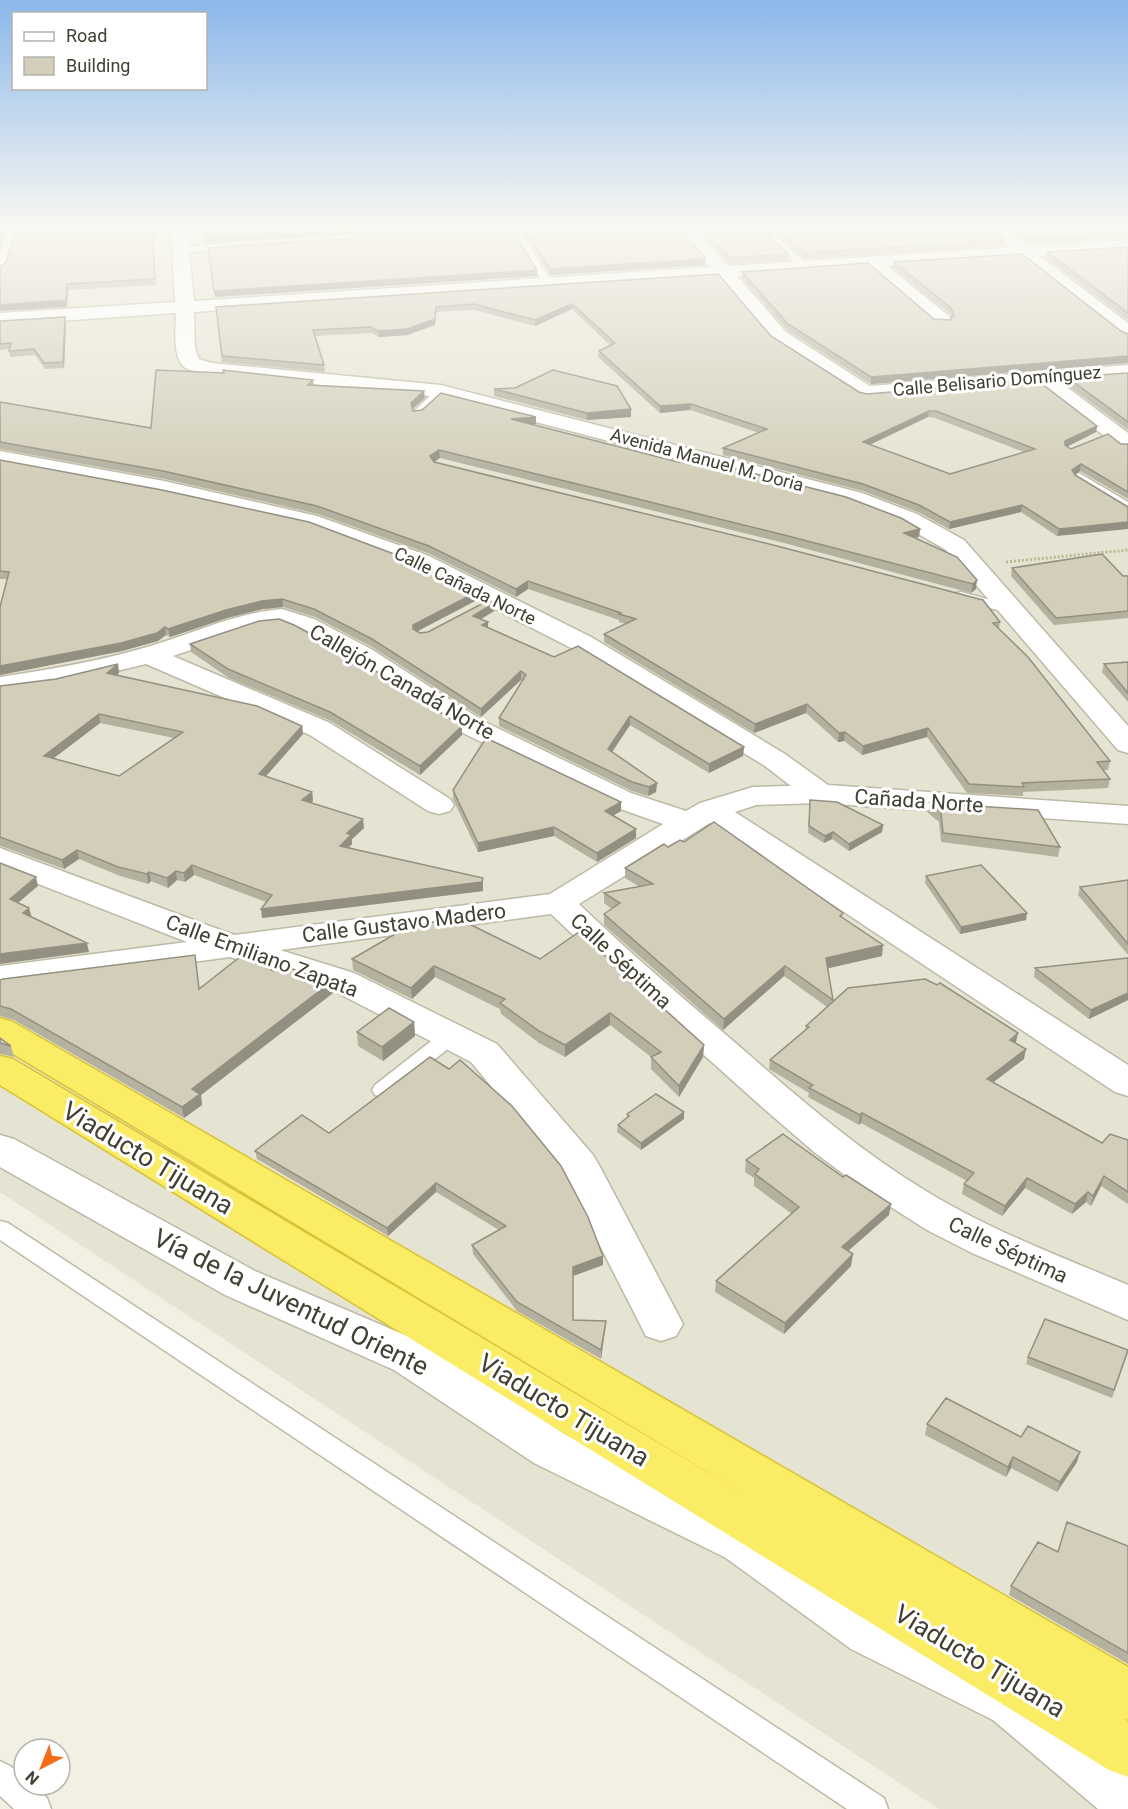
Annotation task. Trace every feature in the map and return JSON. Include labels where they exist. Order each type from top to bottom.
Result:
[{"type":"highway","name":"Viaducto Tijuana","points":[[0,1030],[1128,1695]]},
{"type":"highway","name":"Viaducto Tijuana","points":[[0,1068],[1128,1751]]},
{"type":"street","points":[[0,319],[111,312]]},
{"type":"street","name":"Avenida Manuel M. Doria","points":[[185,312],[185,348],[191,363],[210,369],[441,390],[854,498],[909,519],[955,545],[1128,744]]},
{"type":"street","name":"Calle Belisario Domínguez","points":[[758,312],[779,336],[796,349],[866,392],[1128,371]]},
{"type":"street","points":[[933,312],[942,320]]},
{"type":"street","points":[[1102,312],[1128,332]]},
{"type":"street","points":[[1041,378],[1104,433],[1128,443]]},
{"type":"street","name":"Calle Cañada Norte","points":[[0,458],[164,488],[317,523],[420,561],[483,604],[582,644],[765,753],[820,794]]},
{"type":"street","name":"Callejón Canadá Norte","points":[[0,685],[57,677],[148,655],[256,618],[282,617],[305,625],[361,655],[473,727],[621,799],[700,816]]},
{"type":"street","points":[[148,655],[320,729],[439,805]]},
{"type":"street","name":"Cañada Norte","points":[[700,816],[753,796],[820,794],[1128,815]]},
{"type":"street","points":[[700,816],[1128,1083]]},
{"type":"street","name":"Calle Séptima","points":[[700,816],[559,903],[599,943],[746,1073],[823,1139],[879,1181],[941,1219],[1128,1303]]},
{"type":"street","name":"Calle Emiliano Zapata","points":[[0,858],[230,946],[342,981],[484,1053],[579,1165],[661,1323]]},
{"type":"street","name":"Calle Gustavo Madero","points":[[0,977],[559,903]]},
{"type":"street","name":"Vía de la Juventud Oriente","points":[[0,1149],[240,1283],[410,1357],[550,1449],[743,1543],[869,1632],[1012,1702],[1128,1799]]},
{"type":"lane","points":[[417,414],[441,390]]},
{"type":"lane","points":[[1079,477],[1128,508]]},
{"type":"lane","points":[[943,591],[1012,610]]},
{"type":"lane","points":[[382,1090],[451,1036]]},
{"type":"lane","points":[[0,1229],[873,1809]]},
{"type":"lane","points":[[0,1776],[36,1809]]},
{"type":"path","points":[[974,566],[1128,550]]},
{"type":"shaded area","points":[[0,312],[1128,312],[1128,1809],[939,1809],[0,1192]]},
{"type":"building","points":[[217,312],[436,312],[435,319],[407,329],[378,331],[371,327],[313,330],[324,365],[222,356]]},
{"type":"building","points":[[506,312],[553,312],[535,320]]},
{"type":"building","points":[[581,312],[751,312],[771,336],[859,392],[867,394],[1037,380],[1097,426],[1065,441],[1065,445],[1071,449],[1108,434],[1121,444],[1128,444],[1128,492],[1081,464],[1072,470],[1075,475],[1128,507],[1128,522],[1059,529],[1022,505],[950,522],[919,505],[863,484],[723,448],[767,429],[691,404],[660,406],[599,351],[615,343]],"holes":[[[929,411],[936,411],[1035,449],[950,474],[863,442]]]},
{"type":"building","points":[[778,312],[926,312],[934,319],[950,320],[954,315],[953,312],[1097,312],[1128,334],[1128,356],[871,377],[788,324]]},
{"type":"building","points":[[65,317],[63,362],[44,363],[34,349],[9,351],[11,343],[0,344],[0,321]]},
{"type":"building","points":[[156,370],[224,373],[223,370],[313,380],[308,385],[424,391],[411,403],[413,411],[422,410],[441,393],[536,417],[511,419],[678,462],[689,463],[698,459],[846,497],[901,518],[920,529],[904,533],[957,557],[977,580],[973,584],[439,450],[430,456],[434,462],[777,546],[983,600],[1000,622],[993,623],[1028,657],[1110,761],[1097,762],[1110,779],[1022,783],[1024,787],[969,784],[928,728],[863,746],[845,732],[839,733],[807,704],[755,724],[604,634],[636,619],[619,614],[621,613],[528,581],[516,589],[429,546],[317,506],[163,471],[0,442],[0,402],[151,428]]},
{"type":"building","points":[[553,370],[617,386],[631,409],[587,413],[494,389],[515,388]]},
{"type":"building","points":[[1128,373],[1128,422],[1067,377]]},
{"type":"building","points":[[0,460],[162,490],[309,522],[410,560],[475,593],[413,625],[413,629],[420,633],[428,632],[489,600],[494,603],[473,616],[488,622],[482,625],[554,657],[578,646],[744,747],[709,764],[630,716],[608,749],[657,783],[649,787],[632,782],[499,718],[526,675],[521,671],[481,709],[372,639],[314,609],[282,599],[262,601],[226,610],[168,629],[165,627],[157,633],[121,643],[0,666],[0,607],[9,572],[0,571]]},
{"type":"building","points":[[1102,554],[1123,576],[1128,576],[1128,611],[1056,618],[1012,568]]},
{"type":"building","points":[[279,619],[349,654],[462,726],[420,766],[330,712],[228,669],[190,644],[259,621]]},
{"type":"building","points":[[1128,662],[1128,693],[1104,664]]},
{"type":"building","points":[[118,664],[107,673],[257,706],[302,726],[259,774],[312,792],[302,800],[363,819],[347,833],[351,835],[340,846],[483,878],[482,882],[261,909],[272,895],[192,865],[184,873],[176,871],[167,878],[149,872],[147,874],[118,867],[77,850],[62,860],[0,837],[0,686],[56,679]],"holes":[[[99,714],[183,732],[119,776],[44,756]]]},
{"type":"building","points":[[486,738],[621,802],[605,811],[636,829],[597,853],[554,827],[478,843],[453,790]]},
{"type":"building","points":[[810,800],[837,802],[883,825],[849,844],[833,832],[825,836],[809,826]]},
{"type":"building","points":[[930,803],[1038,810],[1060,847],[943,833],[941,813]]},
{"type":"building","points":[[714,822],[843,913],[840,916],[883,945],[826,958],[833,1000],[785,966],[724,1019],[604,914],[620,903],[604,893],[653,884],[625,868],[664,844],[668,847],[680,840],[684,842]]},
{"type":"building","points":[[0,863],[36,877],[10,899],[29,908],[23,913],[87,943],[0,954]]},
{"type":"building","points":[[981,865],[1027,913],[961,927],[926,876]]},
{"type":"building","points":[[1128,880],[1128,944],[1080,887]]},
{"type":"building","points":[[457,918],[540,959],[579,932],[704,1045],[679,1086],[651,1057],[661,1052],[610,1013],[565,1045],[539,1031],[500,1003],[505,999],[434,966],[411,988],[352,959],[409,926]]},
{"type":"building","points":[[195,955],[199,989],[241,956],[274,971],[281,965],[331,982],[192,1089],[200,1094],[182,1107],[11,1009],[0,1006],[0,980],[3,979]]},
{"type":"building","points":[[1128,958],[1128,993],[1091,1010],[1035,968]]},
{"type":"building","points":[[925,979],[937,985],[940,983],[1018,1033],[1010,1040],[1026,1049],[987,1079],[1102,1143],[1110,1134],[1128,1140],[1128,1192],[1104,1176],[1093,1196],[1088,1192],[1075,1204],[1027,1178],[1005,1206],[964,1184],[974,1173],[862,1113],[860,1115],[809,1088],[813,1085],[770,1060],[809,1027],[806,1026],[848,988]]},
{"type":"building","points":[[389,1008],[414,1022],[382,1047],[357,1032]]},
{"type":"building","points":[[0,1038],[11,1046],[0,1043]]},
{"type":"building","points":[[430,1057],[449,1069],[460,1060],[512,1106],[561,1166],[588,1217],[603,1256],[573,1267],[573,1320],[606,1321],[601,1350],[517,1302],[472,1245],[506,1226],[436,1183],[387,1228],[255,1151],[302,1115],[329,1133]]},
{"type":"building","points":[[656,1094],[684,1112],[641,1143],[618,1125],[629,1116],[627,1114]]},
{"type":"building","points":[[783,1134],[843,1177],[846,1175],[891,1204],[842,1247],[853,1254],[785,1323],[716,1281],[799,1207],[755,1174],[759,1169],[746,1160]]},
{"type":"building","points":[[1045,1319],[1128,1350],[1114,1390],[1028,1357]]},
{"type":"building","points":[[946,1398],[1021,1437],[1028,1426],[1080,1452],[1060,1482],[1013,1457],[1008,1467],[927,1424]]},
{"type":"building","points":[[1067,1522],[1128,1546],[1128,1653],[1011,1586],[1038,1542],[1058,1552]]}]
